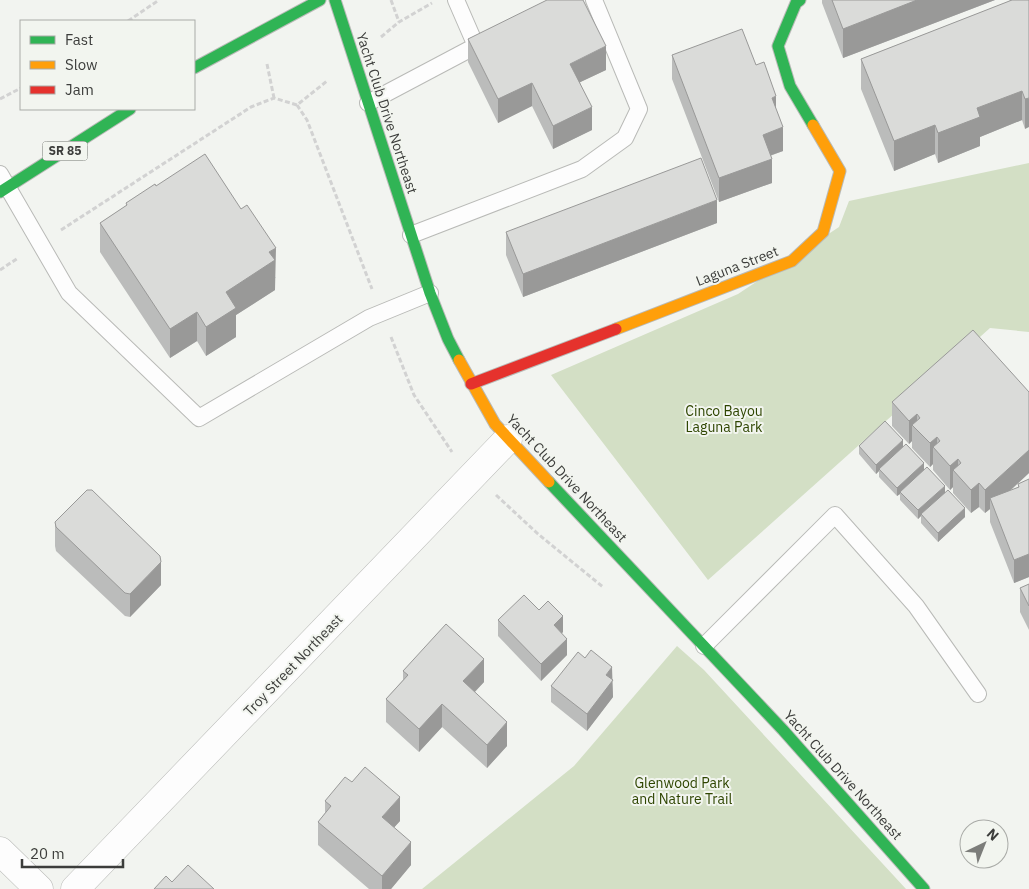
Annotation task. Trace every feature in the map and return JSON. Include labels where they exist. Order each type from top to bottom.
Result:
[{"type":"main road","points":[[195,67],[320,0]]},
{"type":"main road","name":"Yacht Club Drive Northeast","points":[[335,0],[430,293],[448,339],[471,384],[495,424],[783,730],[924,889]]},
{"type":"main road","name":"Laguna Street","points":[[471,384],[792,261],[823,232],[840,171],[790,86],[778,46],[796,3],[800,0]]},
{"type":"main road","name":"SR 85","points":[[3,185],[128,110]]},
{"type":"street","name":"Troy Street Northeast","points":[[75,889],[508,439]]},
{"type":"street","points":[[0,851],[39,889]]},
{"type":"lane","points":[[456,0],[476,46]]},
{"type":"lane","points":[[411,236],[582,168],[625,138],[639,109],[594,0]]},
{"type":"lane","points":[[368,103],[502,32]]},
{"type":"lane","points":[[3,185],[41,243],[69,293],[199,418],[369,318],[430,293]]},
{"type":"lane","points":[[704,646],[835,514],[916,606],[978,694]]},
{"type":"path","points":[[129,20],[159,0]]},
{"type":"path","points":[[391,0],[399,22]]},
{"type":"path","points":[[0,270],[251,107],[274,98],[297,105],[399,22],[437,0]]},
{"type":"path","points":[[0,99],[20,89]]},
{"type":"green space","name":"Cinco Bayou Laguna Park","points":[[1029,163],[1029,332],[990,328],[708,580],[551,375],[738,294],[839,227],[849,201]]},
{"type":"green space","name":"Glenwood Park and Nature Trail","points":[[677,646],[704,670],[906,889],[422,889],[574,766]]},
{"type":"building","points":[[547,0],[583,0],[606,46],[570,64],[592,107],[553,126],[532,83],[498,99],[468,39]]},
{"type":"building","points":[[832,0],[917,0],[843,29]]},
{"type":"building","points":[[1012,0],[1029,0],[1029,98],[1025,99],[1022,91],[977,108],[980,117],[938,133],[935,125],[894,141],[861,59]]},
{"type":"building","points":[[742,29],[756,65],[764,62],[776,96],[772,98],[783,127],[763,135],[772,159],[719,178],[672,55]]},
{"type":"building","points":[[205,154],[241,209],[247,205],[276,248],[269,252],[275,260],[226,292],[236,308],[206,327],[197,312],[170,329],[100,223],[127,205],[126,203]]},
{"type":"building","points":[[701,158],[717,200],[523,274],[506,232]]},
{"type":"building","points":[[973,330],[1029,392],[1029,450],[985,490],[979,483],[971,490],[953,470],[961,463],[958,459],[950,466],[933,447],[940,441],[937,437],[930,443],[912,425],[920,418],[917,414],[909,421],[892,402]]},
{"type":"building","points":[[885,421],[903,440],[876,465],[859,446]]},
{"type":"building","points":[[906,444],[924,463],[897,488],[879,469]]},
{"type":"building","points":[[927,467],[945,486],[918,510],[900,492]]},
{"type":"building","points":[[1029,479],[1029,554],[1014,560],[990,498],[1019,487],[1018,484]]},
{"type":"building","points":[[87,490],[92,490],[160,556],[161,562],[130,594],[125,593],[56,527],[55,522]]},
{"type":"building","points":[[948,490],[965,508],[938,533],[921,514]]},
{"type":"building","points":[[1029,584],[1029,606],[1020,588]]},
{"type":"building","points":[[524,595],[539,610],[548,601],[563,616],[554,625],[567,639],[541,664],[498,620]]},
{"type":"building","points":[[446,624],[484,659],[463,681],[507,722],[487,745],[442,704],[419,729],[386,699],[408,675],[403,671]]},
{"type":"building","points":[[591,650],[612,667],[606,675],[613,680],[587,714],[551,686],[578,652],[585,658]]},
{"type":"building","points":[[365,767],[400,797],[382,817],[411,842],[382,876],[318,822],[331,806],[325,801],[345,777],[352,782]]},
{"type":"building","points":[[188,865],[214,889],[154,889],[166,876],[172,882]]},
{"type":"traffic: fast","points":[[195,67],[320,0]]},
{"type":"traffic: fast","points":[[335,0],[430,293],[448,339],[459,360]]},
{"type":"traffic: fast","points":[[800,0],[796,3],[778,46],[790,86],[813,125]]},
{"type":"traffic: fast","points":[[0,192],[128,110]]},
{"type":"traffic: fast","points":[[549,482],[783,730],[924,889]]},
{"type":"traffic: slow","points":[[616,329],[792,261],[823,232],[840,171],[813,125]]},
{"type":"traffic: slow","points":[[459,360],[495,424],[549,482]]},
{"type":"traffic: jam","points":[[471,384],[616,329]]}]
